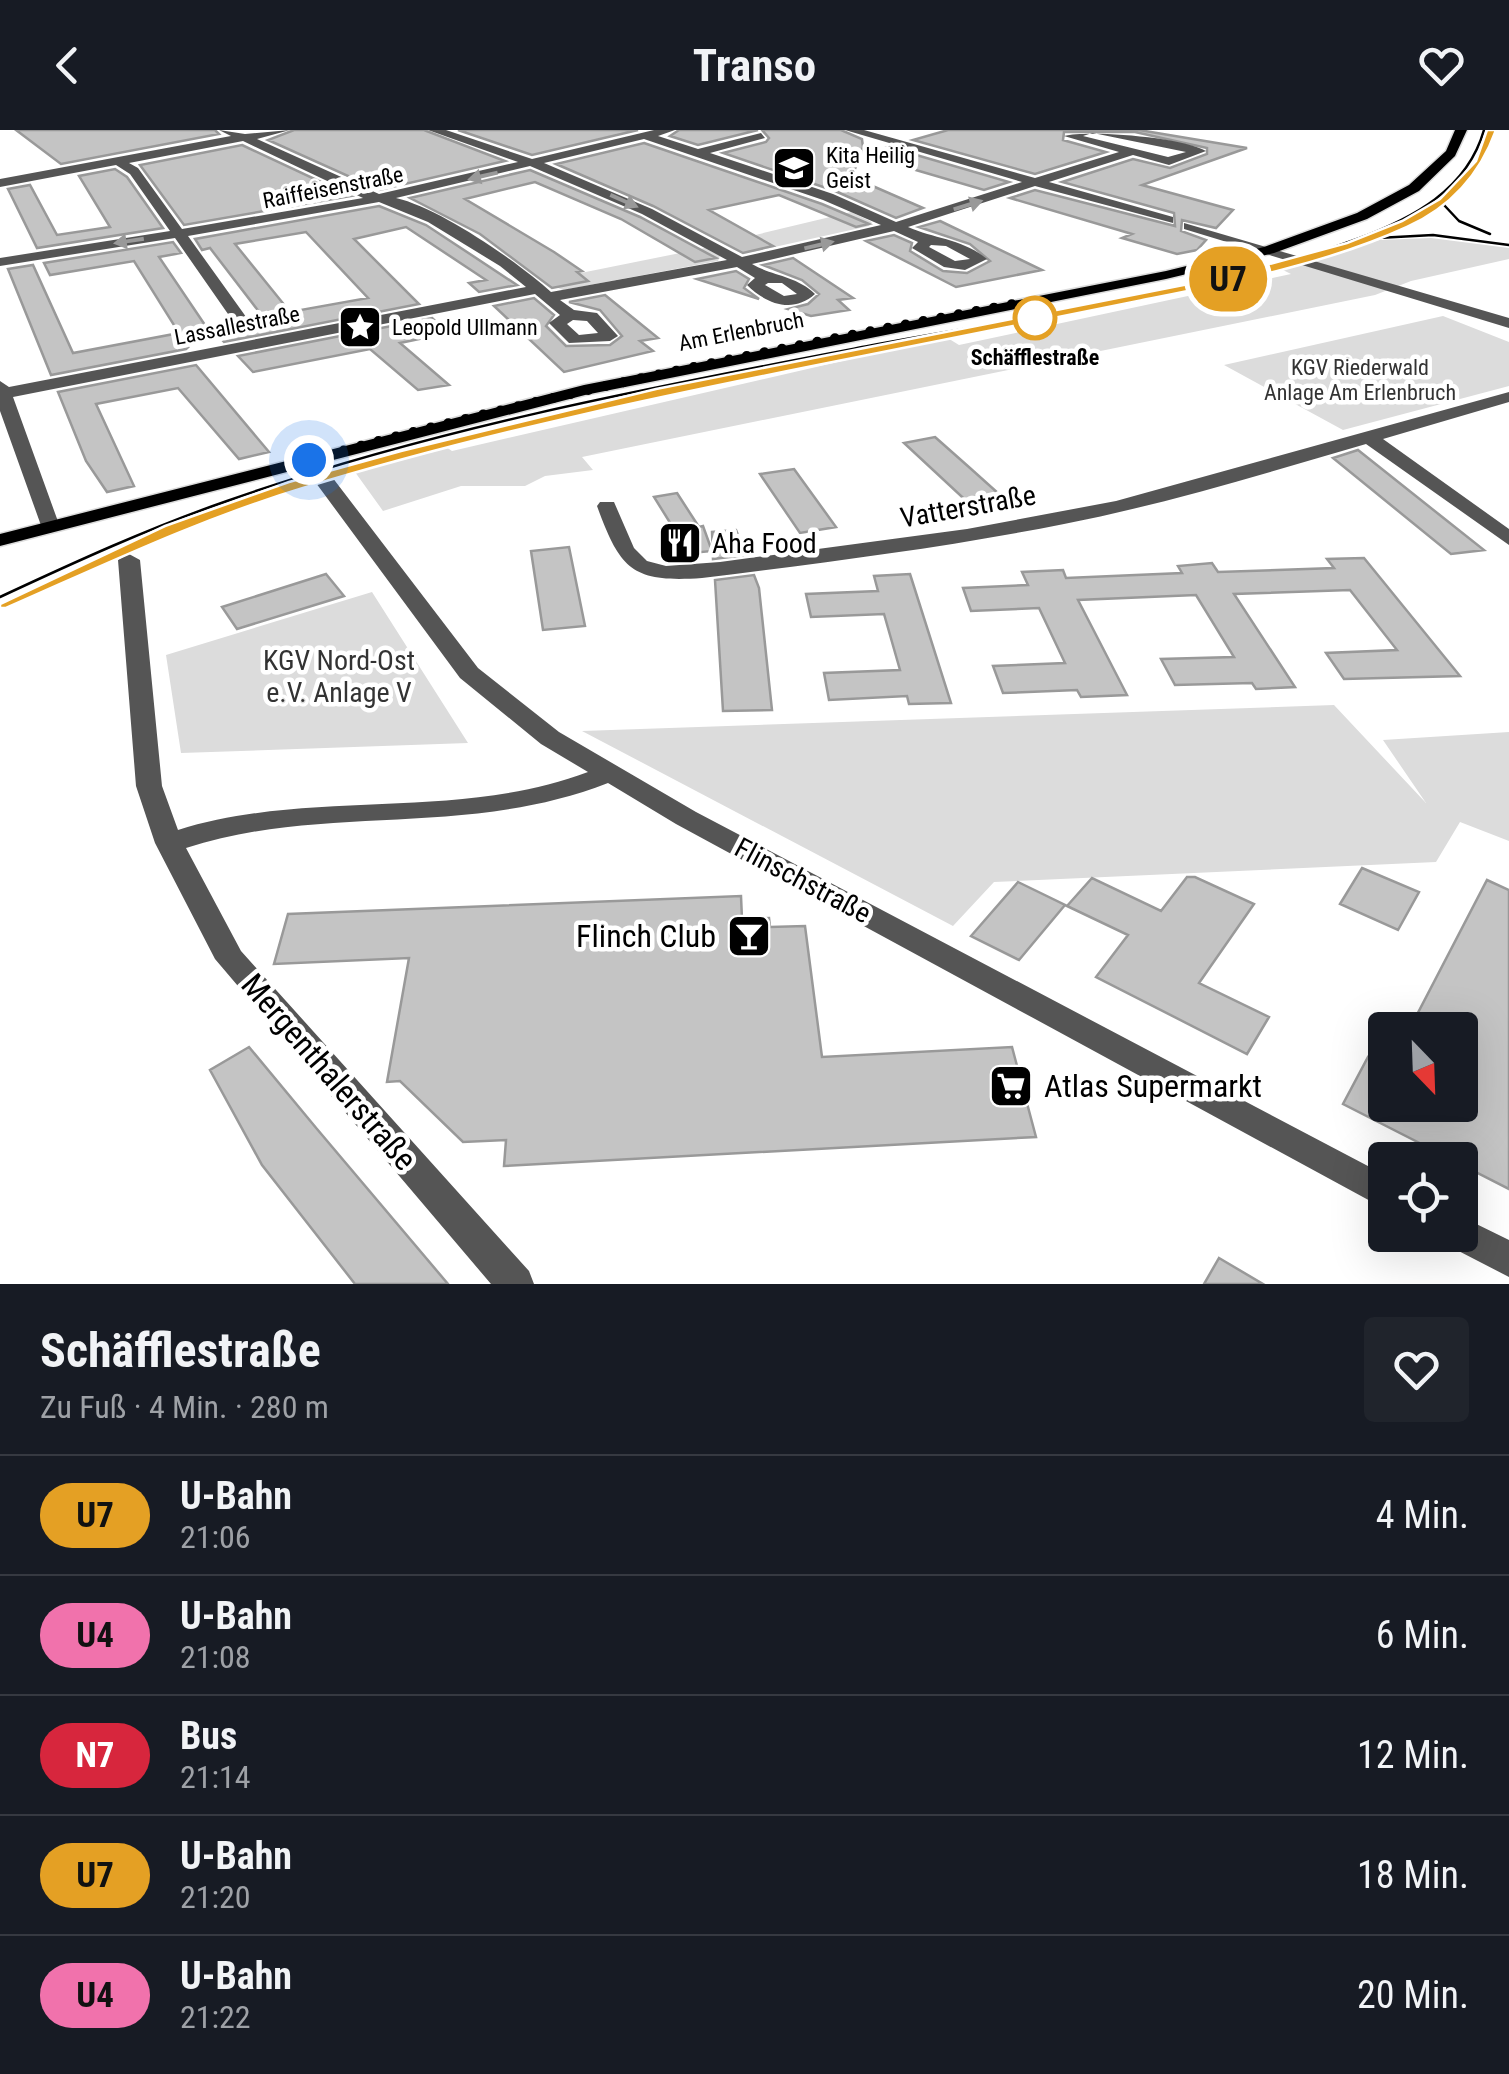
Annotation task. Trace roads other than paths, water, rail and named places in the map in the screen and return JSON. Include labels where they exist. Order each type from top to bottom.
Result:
[{"type":"main road","name":"Am Erlenbruch","points":[[0,540],[509,407],[667,371],[1185,271],[1269,250],[1362,216],[1414,188],[1451,154],[1461,130]]},
{"type":"street","points":[[225,130],[368,195],[433,218],[570,315]]},
{"type":"street","points":[[0,183],[284,130]]},
{"type":"street","points":[[434,130],[534,164],[670,222],[766,278]]},
{"type":"street","name":"Raiffeisenstraße","points":[[0,262],[384,199],[669,130]]},
{"type":"street","points":[[850,130],[1168,220]]},
{"type":"street","points":[[1092,130],[1200,151],[1168,162],[1070,136],[1092,130]]},
{"type":"street","points":[[645,136],[828,197],[928,241]]},
{"type":"street","points":[[698,153],[761,136]]},
{"type":"street","points":[[66,158],[148,144],[177,153]]},
{"type":"street","name":"Lassallestraße","points":[[1,390],[249,332],[741,262],[897,226],[1131,152]]},
{"type":"street","points":[[121,163],[134,172],[249,332]]},
{"type":"street","points":[[1189,226],[1509,323]]},
{"type":"street","points":[[1473,310],[1509,301]]},
{"type":"street","points":[[1,390],[50,527]]},
{"type":"street","name":"Vatterstraße","points":[[607,506],[629,558],[638,566],[696,570],[984,534],[1166,494],[1509,396]]},
{"type":"street","points":[[1367,436],[1509,539]]},
{"type":"street","name":"Flinschstraße","points":[[309,460],[470,673],[503,704],[607,774],[1368,1185]]},
{"type":"street","name":"Mergenthalerstraße","points":[[129,560],[145,767],[170,843],[230,959],[514,1284]]},
{"type":"street","points":[[170,843],[252,821],[527,802],[577,788],[607,774]]},
{"type":"street","points":[[1478,1244],[1509,1260]]},
{"type":"tram line","points":[[0,597],[84,558],[227,501],[464,431],[706,377],[1115,303],[1298,259],[1378,231],[1435,199],[1465,169],[1484,130]]},
{"type":"tram line","points":[[1449,196],[1444,205],[1459,221],[1490,234]]},
{"type":"tram line","points":[[1378,238],[1433,235],[1509,245]]},
{"type":"metro line","name":"U7","points":[[0,604],[170,529],[294,486],[406,454],[656,393],[1215,282],[1351,245],[1406,224],[1444,201],[1480,162],[1491,130]]},
{"type":"place","name":"Kita Heilig Geist","points":[[794,168]]},
{"type":"place","name":"Schäfflestraße","points":[[1035,318]]},
{"type":"place","name":"Leopold Ullmann","points":[[360,327]]},
{"type":"place","name":"Aha Food","points":[[680,543]]},
{"type":"place","name":"Flinch Club","points":[[749,936]]},
{"type":"place","name":"Atlas Supermarkt","points":[[1011,1086]]},
{"type":"park label","name":"KGV Riederwald Anlage Am Erlenbruch","points":[[1360,380]]},
{"type":"park label","name":"KGV Nord-Ost e.V. Anlage V","points":[[339,676]]}]
